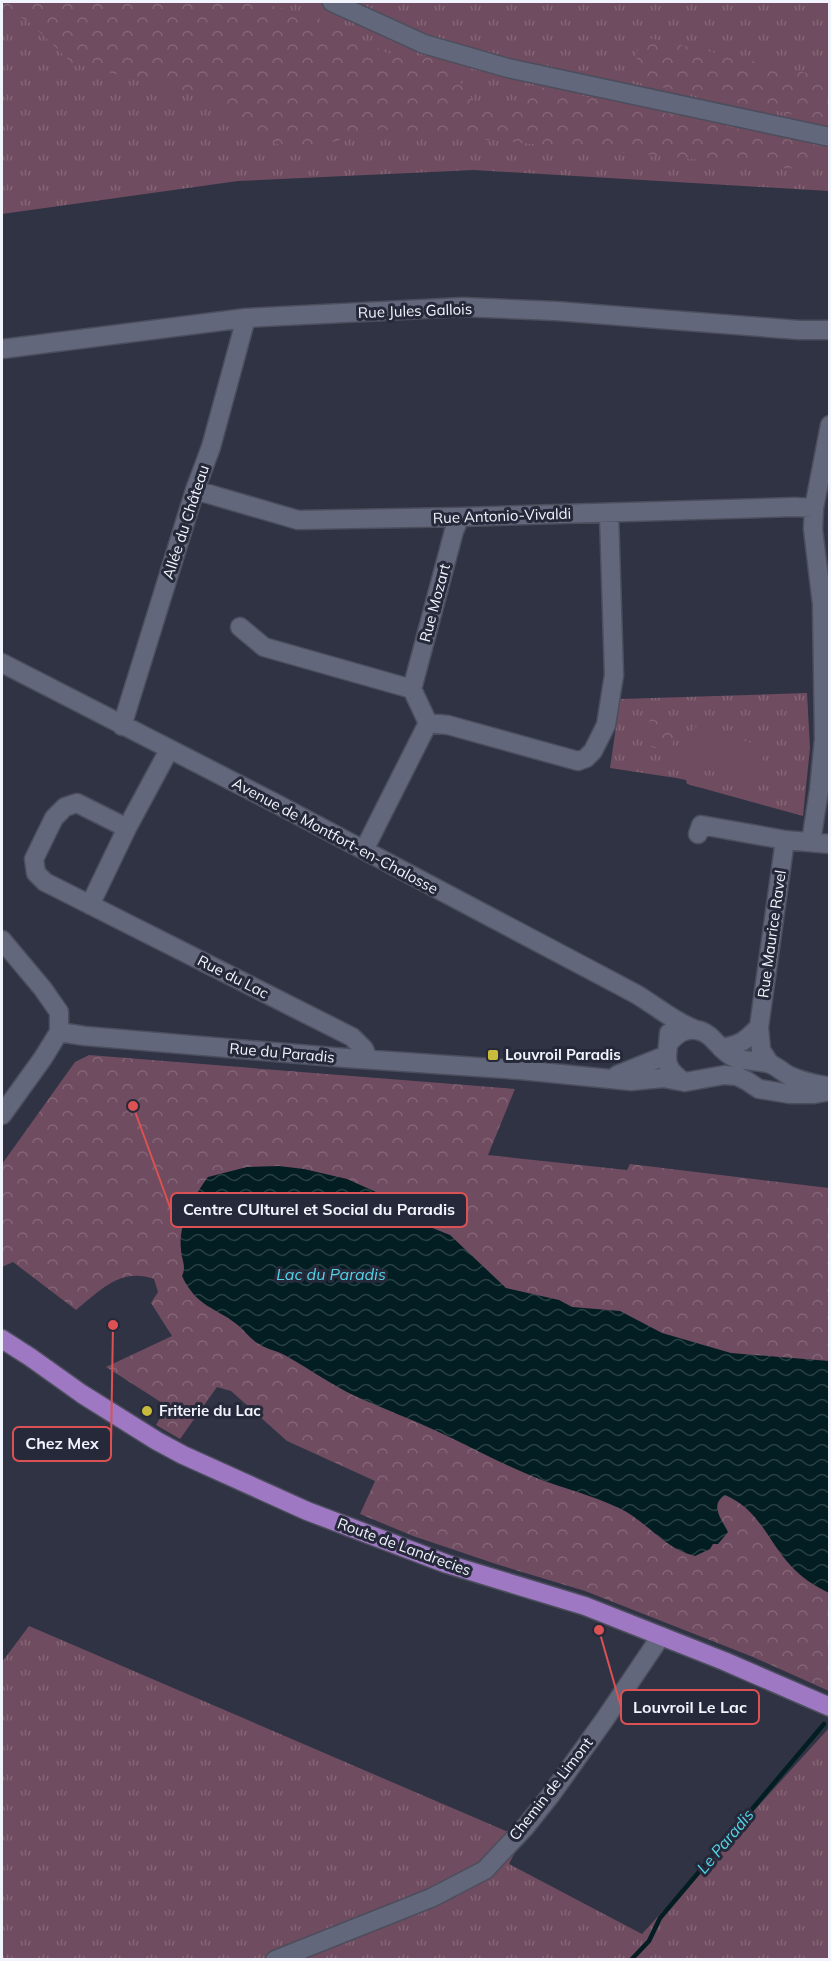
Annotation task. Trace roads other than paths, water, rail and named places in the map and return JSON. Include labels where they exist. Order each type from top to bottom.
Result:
[{"type":"main road","name":"Route de Landrecies","points":[[2,1339],[91,1400],[157,1441],[307,1511],[447,1564],[585,1606],[830,1707]]},
{"type":"street","points":[[332,2],[424,44],[508,68],[830,137]]},
{"type":"street","name":"Rue Jules Gallois","points":[[2,349],[246,318],[463,308],[556,311],[799,330],[830,330]]},
{"type":"street","name":"Allée du Château","points":[[122,726],[195,490],[211,447],[246,318]]},
{"type":"street","points":[[811,842],[824,739],[822,604],[813,529],[814,508],[826,465],[830,425]]},
{"type":"street","name":"Rue Antonio-Vivaldi","points":[[195,490],[298,520],[814,508]]},
{"type":"street","points":[[428,723],[448,725],[578,761],[586,758],[593,751],[606,725],[614,675],[609,513]]},
{"type":"street","name":"Rue Mozart","points":[[412,689],[454,531],[460,517]]},
{"type":"street","points":[[240,627],[264,646],[412,689],[428,723]]},
{"type":"street","name":"Avenue de Montfort-en-Chalosse","points":[[2,663],[636,994],[680,1024],[703,1031],[728,1054],[776,1067]]},
{"type":"street","points":[[364,850],[428,723]]},
{"type":"street","points":[[90,905],[127,828],[169,750]]},
{"type":"street","name":"Rue du Lac","points":[[127,828],[77,803],[65,807],[54,818],[34,859],[36,873],[45,882],[352,1037],[364,1049],[368,1059]]},
{"type":"street","points":[[698,834],[700,825],[785,840],[830,844]]},
{"type":"street","name":"Rue Maurice Ravel","points":[[776,1067],[761,1050],[759,1027],[785,840]]},
{"type":"street","points":[[2,940],[59,1012],[59,1032],[2,1115]]},
{"type":"street","points":[[665,1014],[669,1026],[668,1065],[672,1073],[685,1082]]},
{"type":"street","points":[[722,1048],[732,1047],[747,1040],[759,1027]]},
{"type":"street","name":"Rue du Paradis","points":[[606,1078],[640,1067],[668,1049],[676,1034],[694,1029]]},
{"type":"street","name":"Rue du Paradis","points":[[59,1032],[631,1081],[663,1078],[685,1082],[724,1075],[737,1076],[759,1089],[773,1090]]},
{"type":"street","points":[[776,1067],[802,1081],[830,1089]]},
{"type":"street","points":[[773,1090],[781,1082],[776,1067]]},
{"type":"street","points":[[773,1090],[790,1094],[814,1094],[830,1089]]},
{"type":"street","name":"Chemin de Limont","points":[[275,1959],[431,1898],[485,1870],[544,1803],[661,1636]]},
{"type":"water","name":"Lac du Paradis","points":[[279,1166],[347,1179],[376,1192],[425,1225],[450,1235],[506,1288],[559,1300],[572,1307],[620,1311],[662,1333],[731,1353],[829,1361],[829,1593],[795,1570],[755,1517],[737,1501],[725,1495],[720,1499],[717,1508],[728,1532],[718,1544],[713,1544],[710,1549],[695,1556],[684,1552],[619,1508],[522,1472],[432,1429],[346,1392],[285,1355],[256,1342],[231,1320],[201,1301],[194,1295],[182,1276],[184,1266],[181,1253],[182,1230],[197,1193],[208,1177],[247,1167]]},
{"type":"waterway","name":"Le Paradis","points":[[631,1960],[649,1941],[660,1918],[824,1724]]},
{"type":"place","name":"Louvroil Paradis","points":[[493,1055]]},
{"type":"place","name":"Centre CUlturel et Social du Paradis","points":[[133,1106]]},
{"type":"place","name":"Chez Mex","points":[[113,1325]]},
{"type":"place","name":"Friterie du Lac","points":[[147,1411]]},
{"type":"place","name":"Louvroil Le Lac","points":[[599,1630]]}]
